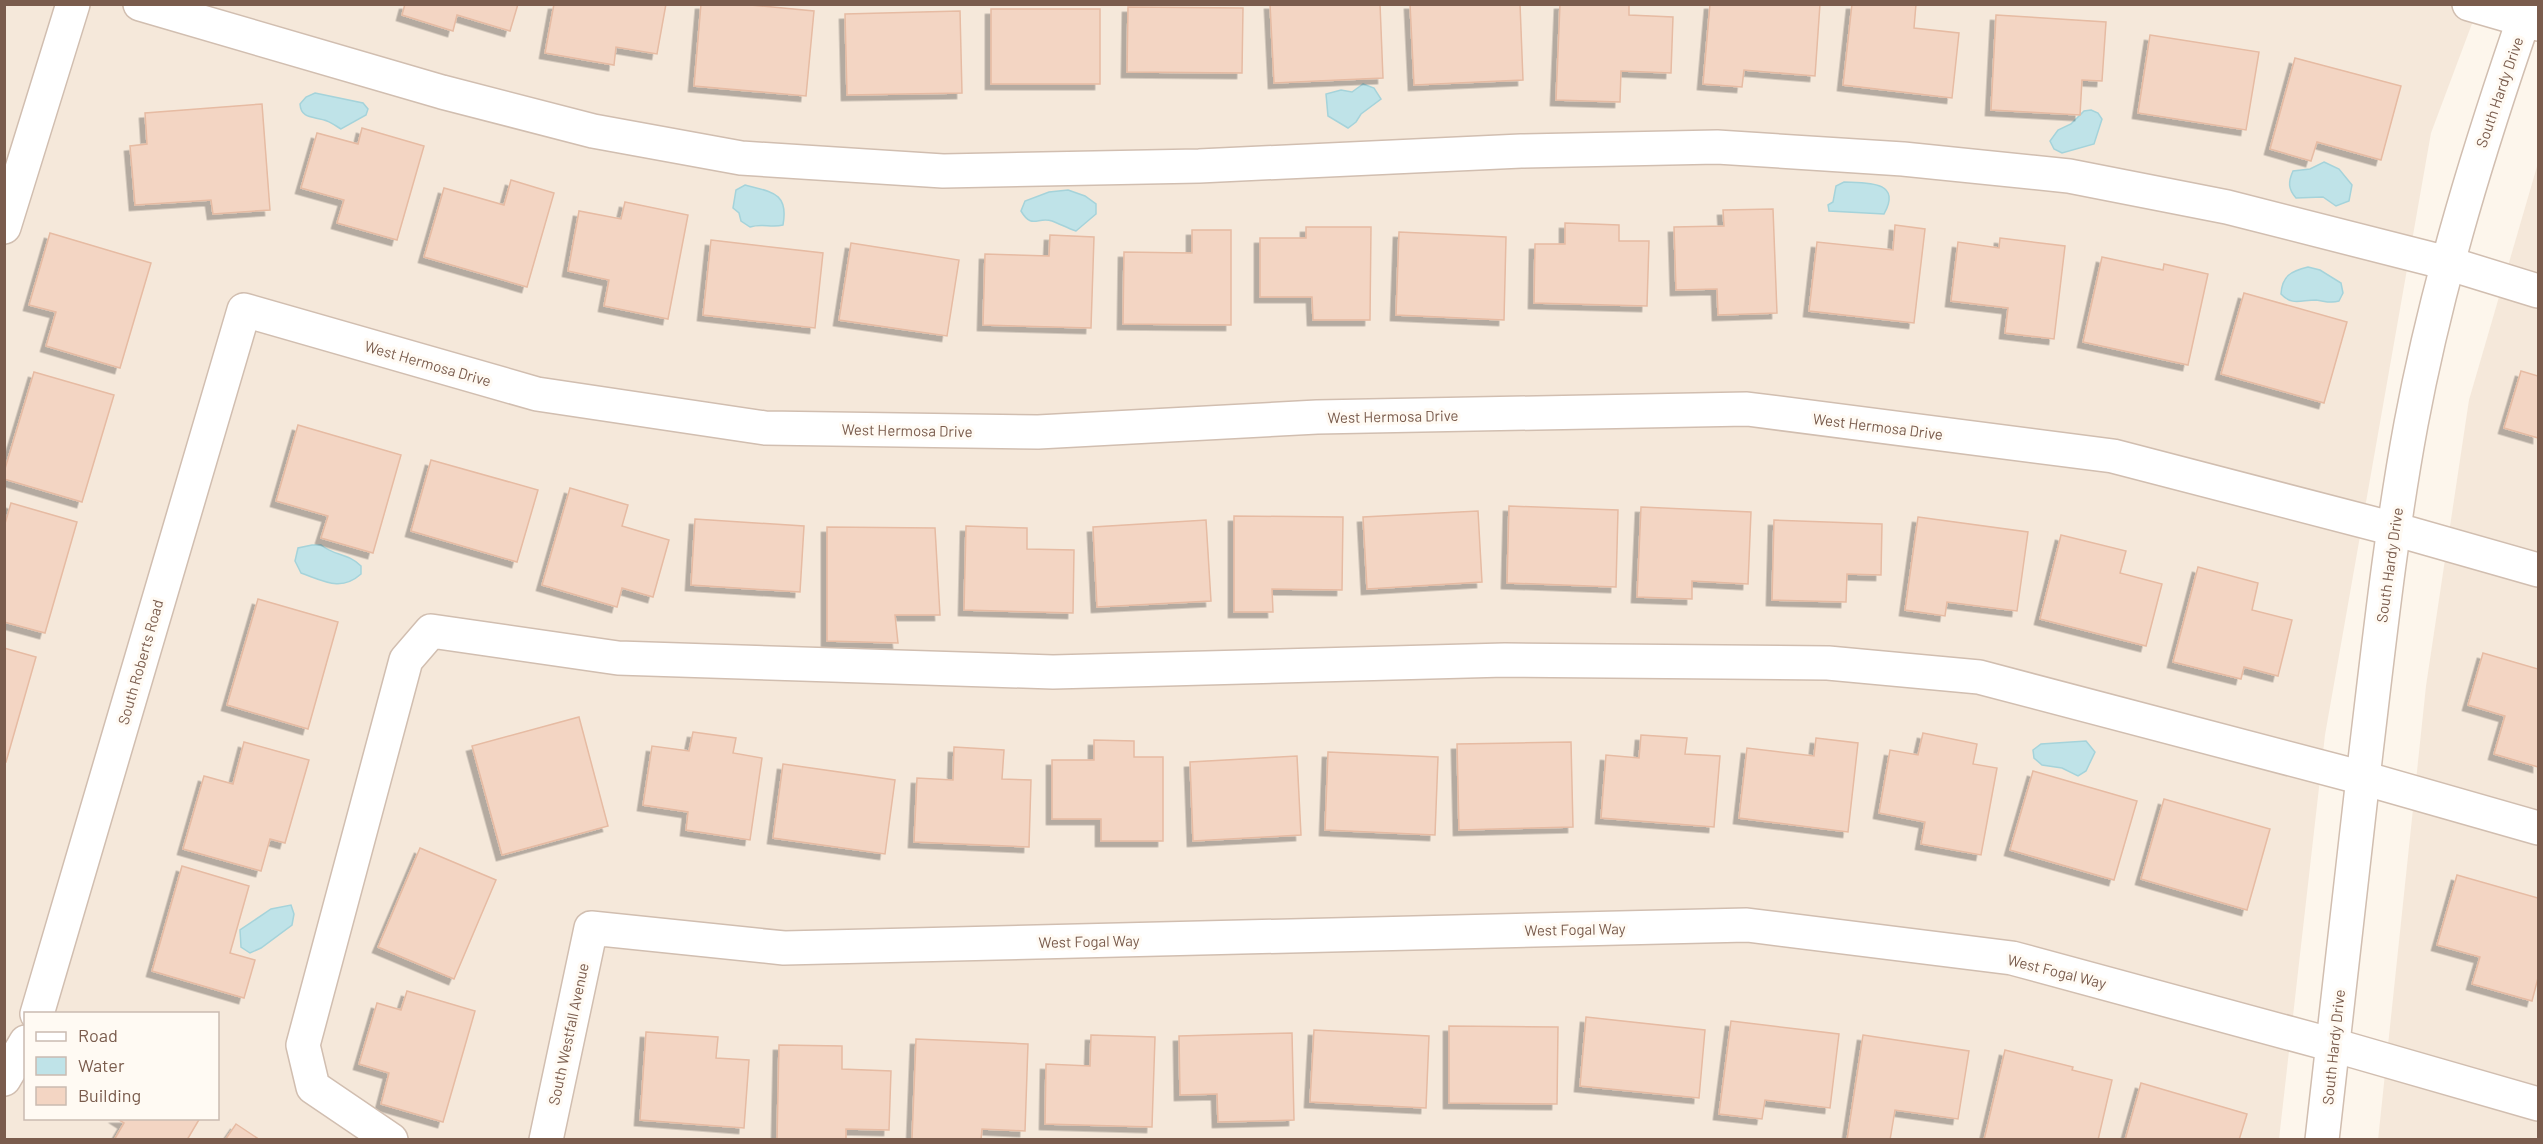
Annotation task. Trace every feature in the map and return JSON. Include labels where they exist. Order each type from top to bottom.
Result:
[{"type":"street","points":[[4,227],[73,4]]},
{"type":"street","points":[[140,4],[442,92],[582,128],[741,158],[943,171],[1199,166],[1521,151],[1729,148],[1904,159],[2069,176],[2227,207],[2447,263],[2538,291]]},
{"type":"street","points":[[2469,4],[2531,16]]},
{"type":"street","name":"South Hardy Drive","points":[[2322,1140],[2394,529],[2413,414],[2447,263],[2492,108],[2531,16]]},
{"type":"street","name":"West Hermosa Drive","points":[[244,310],[537,394],[765,428],[1038,432],[1317,417],[1747,409],[2113,456],[2394,529],[2538,570]]},
{"type":"street","name":"South Roberts Road","points":[[38,1012],[244,310]]},
{"type":"street","points":[[391,1140],[314,1087],[303,1045],[406,660],[431,631],[618,658],[1053,672],[1505,660],[1828,663],[1979,677],[2363,778],[2538,828]]},
{"type":"street","name":"West Fogal Way","points":[[591,928],[784,948],[1746,925],[2012,958],[2333,1045],[2538,1104]]},
{"type":"street","name":"South Westfall Avenue","points":[[546,1140],[591,928]]},
{"type":"street","points":[[4,1079],[24,1045]]},
{"type":"shaded area","points":[[5,5],[2479,5],[2431,133],[2325,735],[2279,1139],[5,1140]]},
{"type":"shaded area","points":[[2538,163],[2538,1139],[2378,1140],[2426,686],[2469,400]]},
{"type":"water","points":[[1363,84],[1374,88],[1381,99],[1361,114],[1348,128],[1328,116],[1326,94],[1341,90],[1352,92]]},
{"type":"water","points":[[315,93],[363,103],[368,109],[366,115],[341,129],[327,121],[309,117],[303,113],[300,104],[306,97]]},
{"type":"water","points":[[2091,110],[2098,113],[2102,119],[2094,144],[2062,153],[2054,149],[2050,141],[2058,130],[2071,124],[2084,111]]},
{"type":"water","points":[[2324,162],[2339,169],[2352,185],[2349,201],[2336,206],[2323,197],[2296,198],[2291,192],[2290,179],[2293,171],[2310,169]]},
{"type":"water","points":[[1844,182],[1871,184],[1885,189],[1889,195],[1889,203],[1884,214],[1829,211],[1828,205],[1833,202],[1836,186]]},
{"type":"water","points":[[745,185],[776,195],[783,206],[783,225],[750,227],[741,221],[739,213],[733,208],[736,190]]},
{"type":"water","points":[[1068,190],[1085,196],[1096,204],[1096,214],[1076,231],[1052,221],[1029,220],[1021,211],[1025,201],[1049,192]]},
{"type":"water","points":[[2308,267],[2320,270],[2341,283],[2343,293],[2339,301],[2297,302],[2281,294],[2283,283],[2288,275]]},
{"type":"water","points":[[321,545],[351,559],[361,566],[361,574],[346,583],[339,584],[325,582],[301,573],[295,561],[298,548]]},
{"type":"water","points":[[2086,741],[2095,752],[2086,771],[2078,776],[2062,768],[2042,765],[2034,758],[2033,750],[2041,744]]},
{"type":"water","points":[[291,905],[294,914],[292,925],[261,948],[250,953],[241,947],[240,930],[271,909]]},
{"type":"building","points":[[405,4],[518,4],[510,31],[457,15],[453,31],[402,15]]},
{"type":"building","points":[[554,4],[666,4],[657,54],[616,47],[614,65],[545,53]]},
{"type":"building","points":[[701,4],[740,4],[814,11],[806,96],[694,86]]},
{"type":"building","points":[[1270,4],[1380,4],[1383,78],[1274,83]]},
{"type":"building","points":[[1410,4],[1520,4],[1523,80],[1414,85]]},
{"type":"building","points":[[1560,4],[1629,4],[1629,15],[1673,17],[1671,73],[1621,71],[1620,102],[1556,100]]},
{"type":"building","points":[[1710,4],[1820,4],[1815,76],[1744,70],[1742,87],[1703,84]]},
{"type":"building","points":[[1852,4],[1916,4],[1914,28],[1959,33],[1952,98],[1843,85]]},
{"type":"building","points":[[1128,7],[1243,8],[1242,73],[1127,72]]},
{"type":"building","points":[[991,9],[1100,9],[1100,84],[991,84]]},
{"type":"building","points":[[960,11],[962,93],[847,95],[845,14]]},
{"type":"building","points":[[1996,15],[2106,22],[2102,81],[2082,80],[2080,115],[1991,110]]},
{"type":"building","points":[[2150,35],[2259,52],[2246,130],[2138,113]]},
{"type":"building","points":[[2295,58],[2401,86],[2381,160],[2317,142],[2311,161],[2270,149]]},
{"type":"building","points":[[262,104],[270,210],[213,214],[211,200],[135,205],[130,146],[147,144],[145,113]]},
{"type":"building","points":[[362,128],[424,146],[397,240],[337,223],[344,200],[301,188],[317,133],[358,144]]},
{"type":"building","points":[[511,180],[554,193],[527,287],[424,257],[444,188],[504,205]]},
{"type":"building","points":[[625,202],[688,215],[668,319],[604,306],[609,280],[568,271],[579,211],[621,219]]},
{"type":"building","points":[[1773,209],[1777,313],[1718,315],[1717,289],[1676,290],[1674,227],[1724,226],[1723,210]]},
{"type":"building","points":[[1565,223],[1619,225],[1619,241],[1649,241],[1647,306],[1534,303],[1535,244],[1565,244]]},
{"type":"building","points":[[1895,225],[1925,229],[1914,323],[1809,311],[1817,242],[1893,250]]},
{"type":"building","points":[[1306,227],[1371,227],[1370,320],[1313,320],[1312,297],[1260,297],[1260,238],[1306,238]]},
{"type":"building","points":[[1192,230],[1231,230],[1231,325],[1123,324],[1124,252],[1192,253]]},
{"type":"building","points":[[1399,232],[1506,237],[1504,320],[1396,315]]},
{"type":"building","points":[[50,233],[151,263],[120,368],[46,346],[56,312],[29,305]]},
{"type":"building","points":[[1050,235],[1094,237],[1091,328],[983,325],[985,254],[1049,256]]},
{"type":"building","points":[[2000,238],[2065,246],[2054,339],[2005,333],[2008,308],[1951,301],[1958,242],[1999,248]]},
{"type":"building","points":[[711,240],[823,253],[815,328],[703,315]]},
{"type":"building","points":[[851,243],[959,260],[947,336],[839,320]]},
{"type":"building","points":[[2102,257],[2163,270],[2164,264],[2208,274],[2188,365],[2083,342]]},
{"type":"building","points":[[2244,293],[2347,322],[2324,403],[2221,374]]},
{"type":"building","points":[[2521,371],[2538,376],[2538,438],[2504,428]]},
{"type":"building","points":[[34,372],[114,395],[82,502],[4,479],[4,472]]},
{"type":"building","points":[[298,425],[401,455],[373,553],[321,538],[328,516],[276,501]]},
{"type":"building","points":[[431,460],[538,490],[517,562],[411,531]]},
{"type":"building","points":[[570,488],[628,505],[622,526],[669,540],[653,597],[622,588],[617,607],[542,585]]},
{"type":"building","points":[[11,503],[77,522],[45,633],[4,622],[4,527]]},
{"type":"building","points":[[1509,506],[1618,510],[1616,587],[1507,583]]},
{"type":"building","points":[[1641,507],[1751,512],[1748,584],[1692,581],[1692,599],[1637,597]]},
{"type":"building","points":[[1478,511],[1482,582],[1367,589],[1363,517]]},
{"type":"building","points":[[1234,516],[1343,517],[1342,590],[1272,589],[1273,612],[1234,612]]},
{"type":"building","points":[[1918,517],[2028,532],[2017,611],[1947,602],[1945,616],[1905,610]]},
{"type":"building","points":[[695,519],[804,526],[800,592],[691,585]]},
{"type":"building","points":[[1206,520],[1211,601],[1097,607],[1093,527]]},
{"type":"building","points":[[1774,520],[1882,524],[1881,575],[1847,574],[1846,602],[1772,600]]},
{"type":"building","points":[[966,526],[1027,528],[1027,549],[1074,550],[1073,613],[964,610]]},
{"type":"building","points":[[827,527],[935,528],[940,615],[895,615],[898,643],[827,641]]},
{"type":"building","points":[[2061,535],[2126,551],[2120,573],[2162,584],[2146,646],[2040,619]]},
{"type":"building","points":[[2198,567],[2258,583],[2252,610],[2292,620],[2278,676],[2244,667],[2241,679],[2173,662]]},
{"type":"building","points":[[258,599],[338,622],[308,729],[227,705]]},
{"type":"building","points":[[4,648],[36,657],[6,762],[4,761]]},
{"type":"building","points":[[2483,653],[2538,669],[2538,767],[2494,754],[2505,716],[2468,705]]},
{"type":"building","points":[[579,717],[608,826],[502,855],[472,746]]},
{"type":"building","points":[[693,732],[736,738],[733,753],[762,758],[750,840],[686,830],[688,812],[643,805],[652,746],[689,751]]},
{"type":"building","points":[[1923,733],[1977,744],[1973,764],[1997,768],[1981,855],[1921,844],[1925,822],[1879,813],[1890,750],[1918,755]]},
{"type":"building","points":[[1641,735],[1687,738],[1685,754],[1720,756],[1714,827],[1601,818],[1606,755],[1639,758]]},
{"type":"building","points":[[1816,738],[1858,743],[1848,832],[1739,818],[1747,748],[1814,756]]},
{"type":"building","points":[[1094,740],[1134,741],[1134,757],[1163,757],[1163,841],[1101,841],[1101,819],[1052,819],[1052,760],[1094,760]]},
{"type":"building","points":[[244,742],[309,760],[285,843],[270,839],[261,871],[183,849],[204,776],[233,784]]},
{"type":"building","points":[[1571,742],[1573,827],[1459,830],[1457,744]]},
{"type":"building","points":[[954,747],[1004,750],[1002,779],[1031,780],[1029,847],[914,842],[917,778],[953,780]]},
{"type":"building","points":[[1328,752],[1438,757],[1435,835],[1325,830]]},
{"type":"building","points":[[1297,756],[1301,835],[1193,841],[1190,762]]},
{"type":"building","points":[[783,764],[895,780],[885,854],[773,838]]},
{"type":"building","points":[[2033,771],[2137,801],[2114,880],[2010,850]]},
{"type":"building","points":[[2164,799],[2270,829],[2247,910],[2141,879]]},
{"type":"building","points":[[420,848],[496,880],[454,979],[378,947]]},
{"type":"building","points":[[182,866],[249,886],[230,953],[255,960],[244,998],[152,971]]},
{"type":"building","points":[[2457,875],[2538,898],[2538,978],[2532,1001],[2472,984],[2480,957],[2437,945]]},
{"type":"building","points":[[407,991],[475,1011],[443,1122],[381,1104],[389,1073],[359,1064],[377,1003],[401,1010]]},
{"type":"building","points":[[1586,1017],[1705,1030],[1699,1098],[1580,1086]]},
{"type":"building","points":[[1731,1021],[1839,1034],[1830,1108],[1765,1100],[1762,1119],[1719,1114]]},
{"type":"building","points":[[1449,1026],[1558,1027],[1557,1104],[1449,1103]]},
{"type":"building","points":[[1314,1030],[1429,1036],[1426,1108],[1310,1102]]},
{"type":"building","points":[[646,1032],[718,1037],[716,1058],[749,1060],[744,1128],[640,1120]]},
{"type":"building","points":[[1292,1033],[1294,1120],[1218,1122],[1217,1094],[1180,1095],[1179,1036]]},
{"type":"building","points":[[1091,1035],[1155,1037],[1152,1127],[1045,1124],[1046,1064],[1090,1066]]},
{"type":"building","points":[[1863,1035],[1969,1051],[1958,1119],[1895,1110],[1890,1140],[1847,1140]]},
{"type":"building","points":[[916,1039],[1028,1044],[1025,1131],[982,1129],[981,1140],[912,1139]]},
{"type":"building","points":[[779,1045],[842,1046],[842,1069],[891,1071],[889,1130],[846,1129],[846,1140],[777,1140]]},
{"type":"building","points":[[2005,1050],[2073,1067],[2072,1070],[2112,1080],[2098,1140],[1984,1140]]},
{"type":"building","points":[[2141,1083],[2247,1114],[2239,1140],[2125,1140]]},
{"type":"building","points":[[119,1120],[199,1120],[187,1140],[114,1140],[124,1123]]},
{"type":"building","points":[[236,1124],[260,1140],[225,1140]]}]
